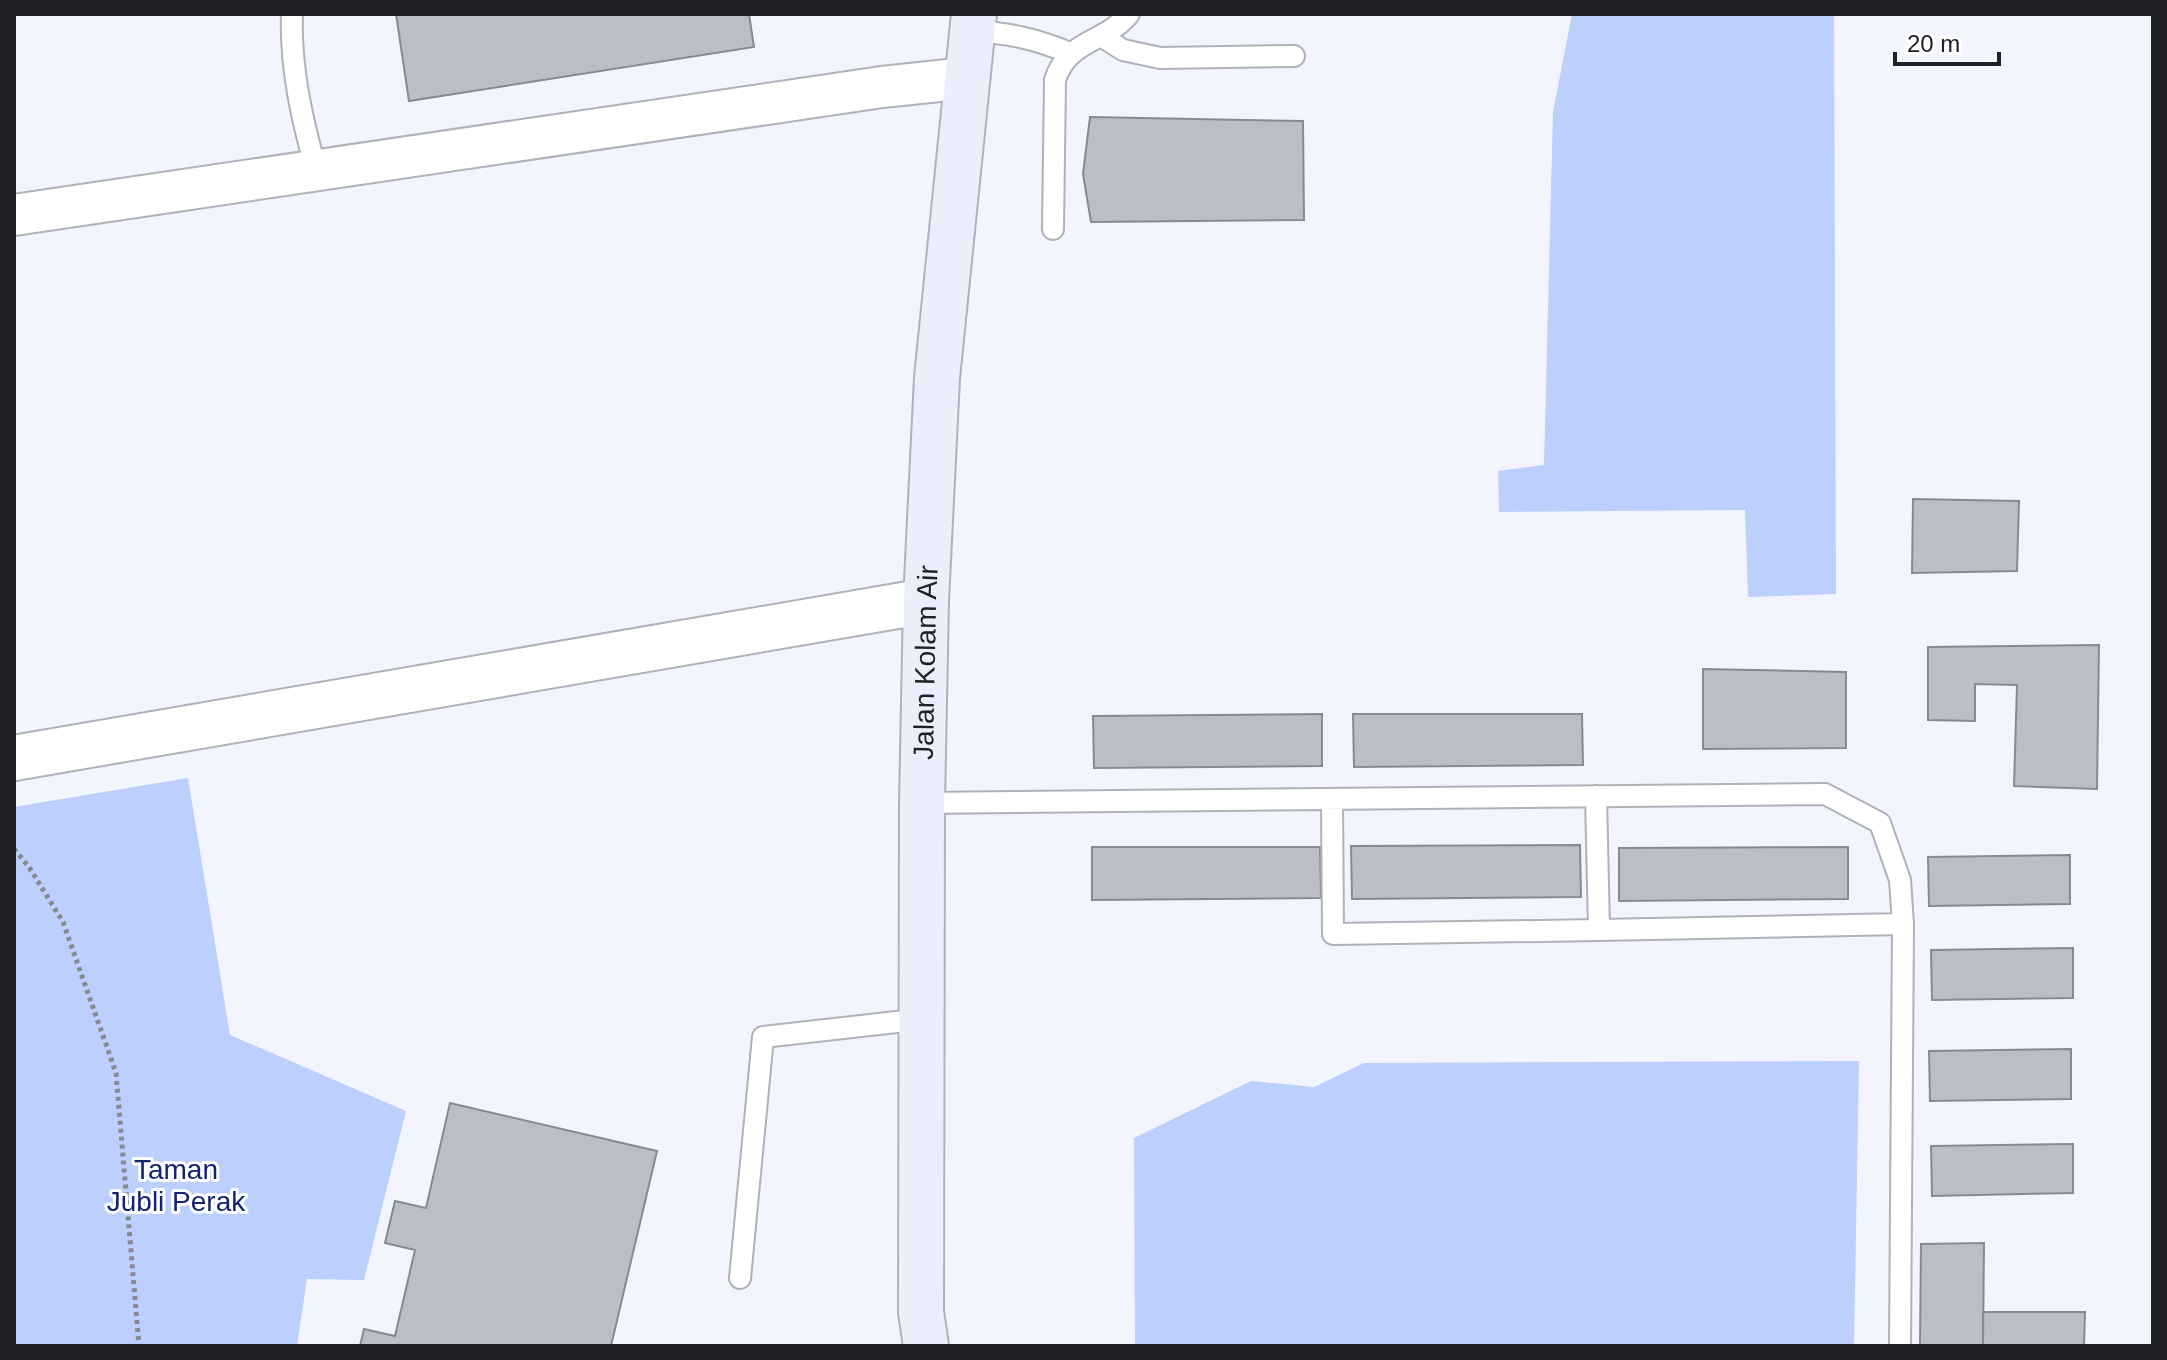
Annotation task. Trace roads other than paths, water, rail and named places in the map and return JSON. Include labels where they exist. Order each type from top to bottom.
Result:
[{"type":"main road","name":"Jalan Kolam Air","points":[[921,1335],[922,803],[926,601],[937,378],[974,22]]},
{"type":"street","points":[[14,215],[882,87],[967,78]]},
{"type":"street","points":[[14,758],[926,601]]},
{"type":"lane","points":[[292,14],[295,81],[316,170]]},
{"type":"lane","points":[[1053,229],[1055,80],[1059,66],[1070,53],[1101,36],[1129,14]]},
{"type":"lane","points":[[974,22],[1041,41],[1070,53]]},
{"type":"lane","points":[[1101,36],[1123,50],[1160,58],[1294,56]]},
{"type":"lane","points":[[922,803],[1825,794],[1880,823],[1900,880],[1903,924],[1900,1346]]},
{"type":"lane","points":[[1596,796],[1599,930]]},
{"type":"lane","points":[[1332,799],[1333,934],[1903,924]]},
{"type":"lane","points":[[740,1278],[763,1037],[923,1019]]},
{"type":"park label","name":"Taman Jubli Perak","points":[[176,1185]]}]
